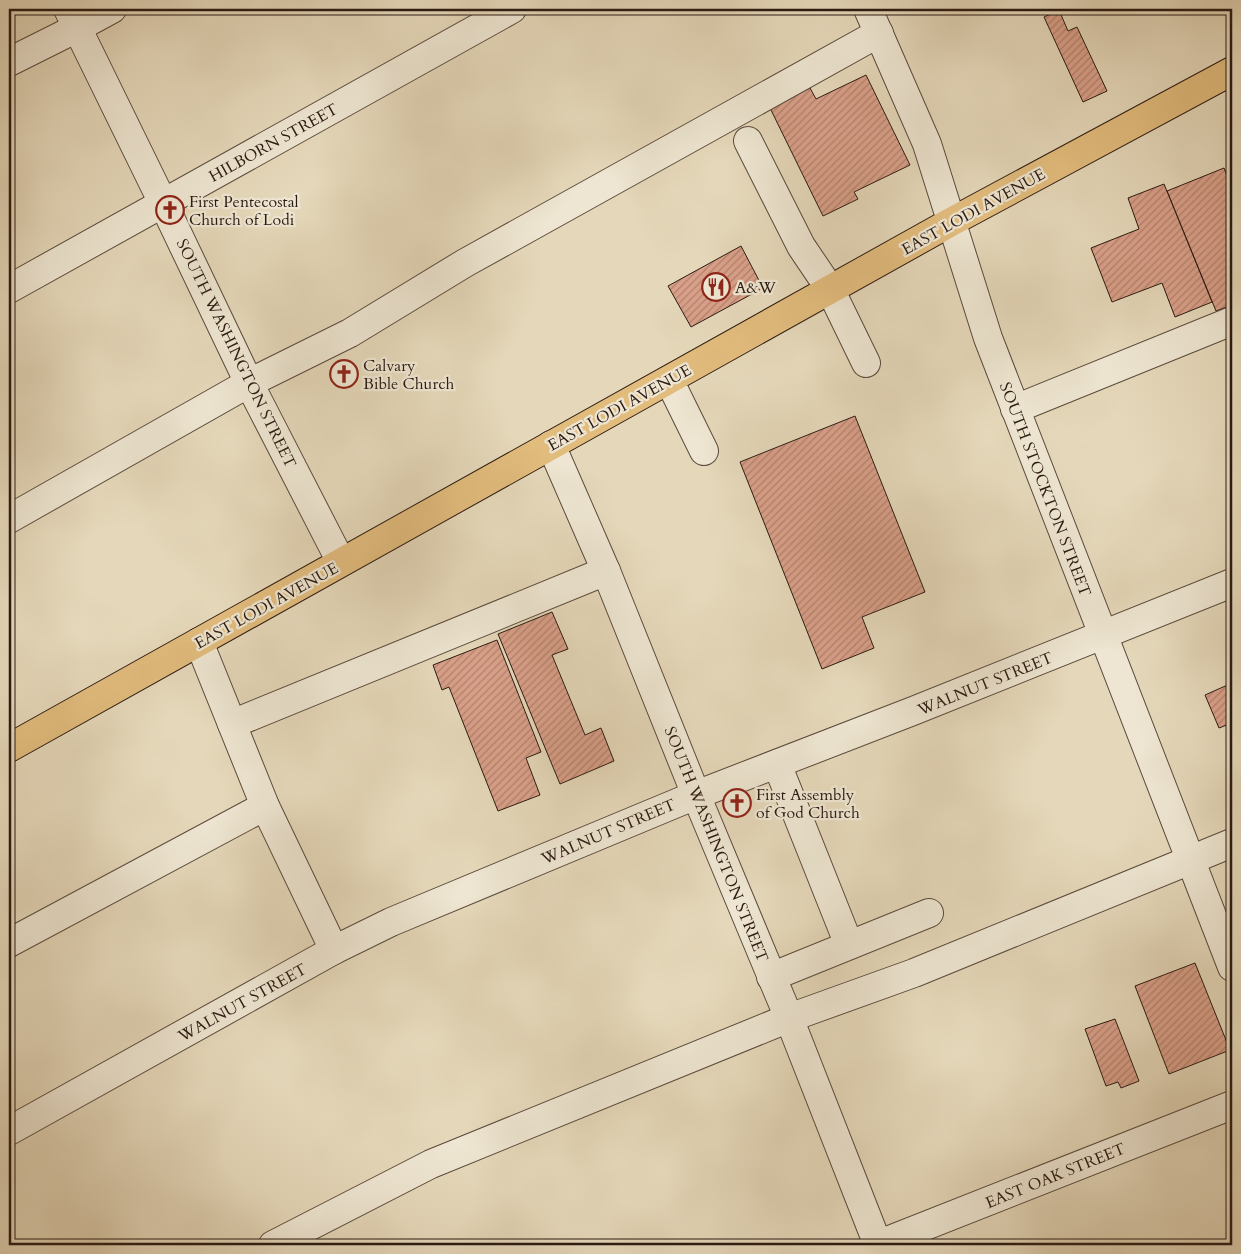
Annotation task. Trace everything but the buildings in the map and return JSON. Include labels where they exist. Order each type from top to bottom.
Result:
[{"type":"main road","name":"EAST LODI AVENUE","points":[[9,748],[951,222],[1232,71]]},
{"type":"street","points":[[9,62],[72,18],[112,9]]},
{"type":"street","name":"HILBORN STREET","points":[[9,289],[512,9]]},
{"type":"street","name":"SOUTH STOCKTON STREET","points":[[868,9],[927,144],[988,338],[1232,967]]},
{"type":"street","name":"SOUTH WASHINGTON STREET","points":[[72,18],[164,203],[249,383],[342,562]]},
{"type":"street","points":[[9,519],[249,383],[350,333],[465,263],[879,33]]},
{"type":"street","points":[[748,141],[801,246],[830,289],[866,363]]},
{"type":"street","points":[[1015,409],[1232,321]]},
{"type":"street","points":[[669,380],[704,451]]},
{"type":"street","name":"SOUTH WASHINGTON STREET","points":[[552,445],[606,571],[696,795],[789,1018],[878,1245]]},
{"type":"street","points":[[232,724],[606,571]]},
{"type":"street","name":"WALNUT STREET","points":[[9,1131],[334,950],[391,922],[696,795],[1103,636],[1232,583]]},
{"type":"street","points":[[199,642],[265,806],[334,950]]},
{"type":"street","points":[[777,764],[849,945]]},
{"type":"street","points":[[9,943],[265,806]]},
{"type":"street","points":[[273,1245],[431,1164],[789,1018],[914,973],[1232,843]]},
{"type":"street","points":[[772,977],[929,913]]},
{"type":"street","name":"EAST OAK STREET","points":[[878,1245],[1232,1105]]},
{"type":"place","name":"First Pentecostal Church of Lodi","points":[[170,210]]},
{"type":"place","name":"A&W","points":[[716,287]]},
{"type":"place","name":"Calvary Bible Church","points":[[344,374]]},
{"type":"place","name":"First Assembly of God Church","points":[[737,803]]}]
